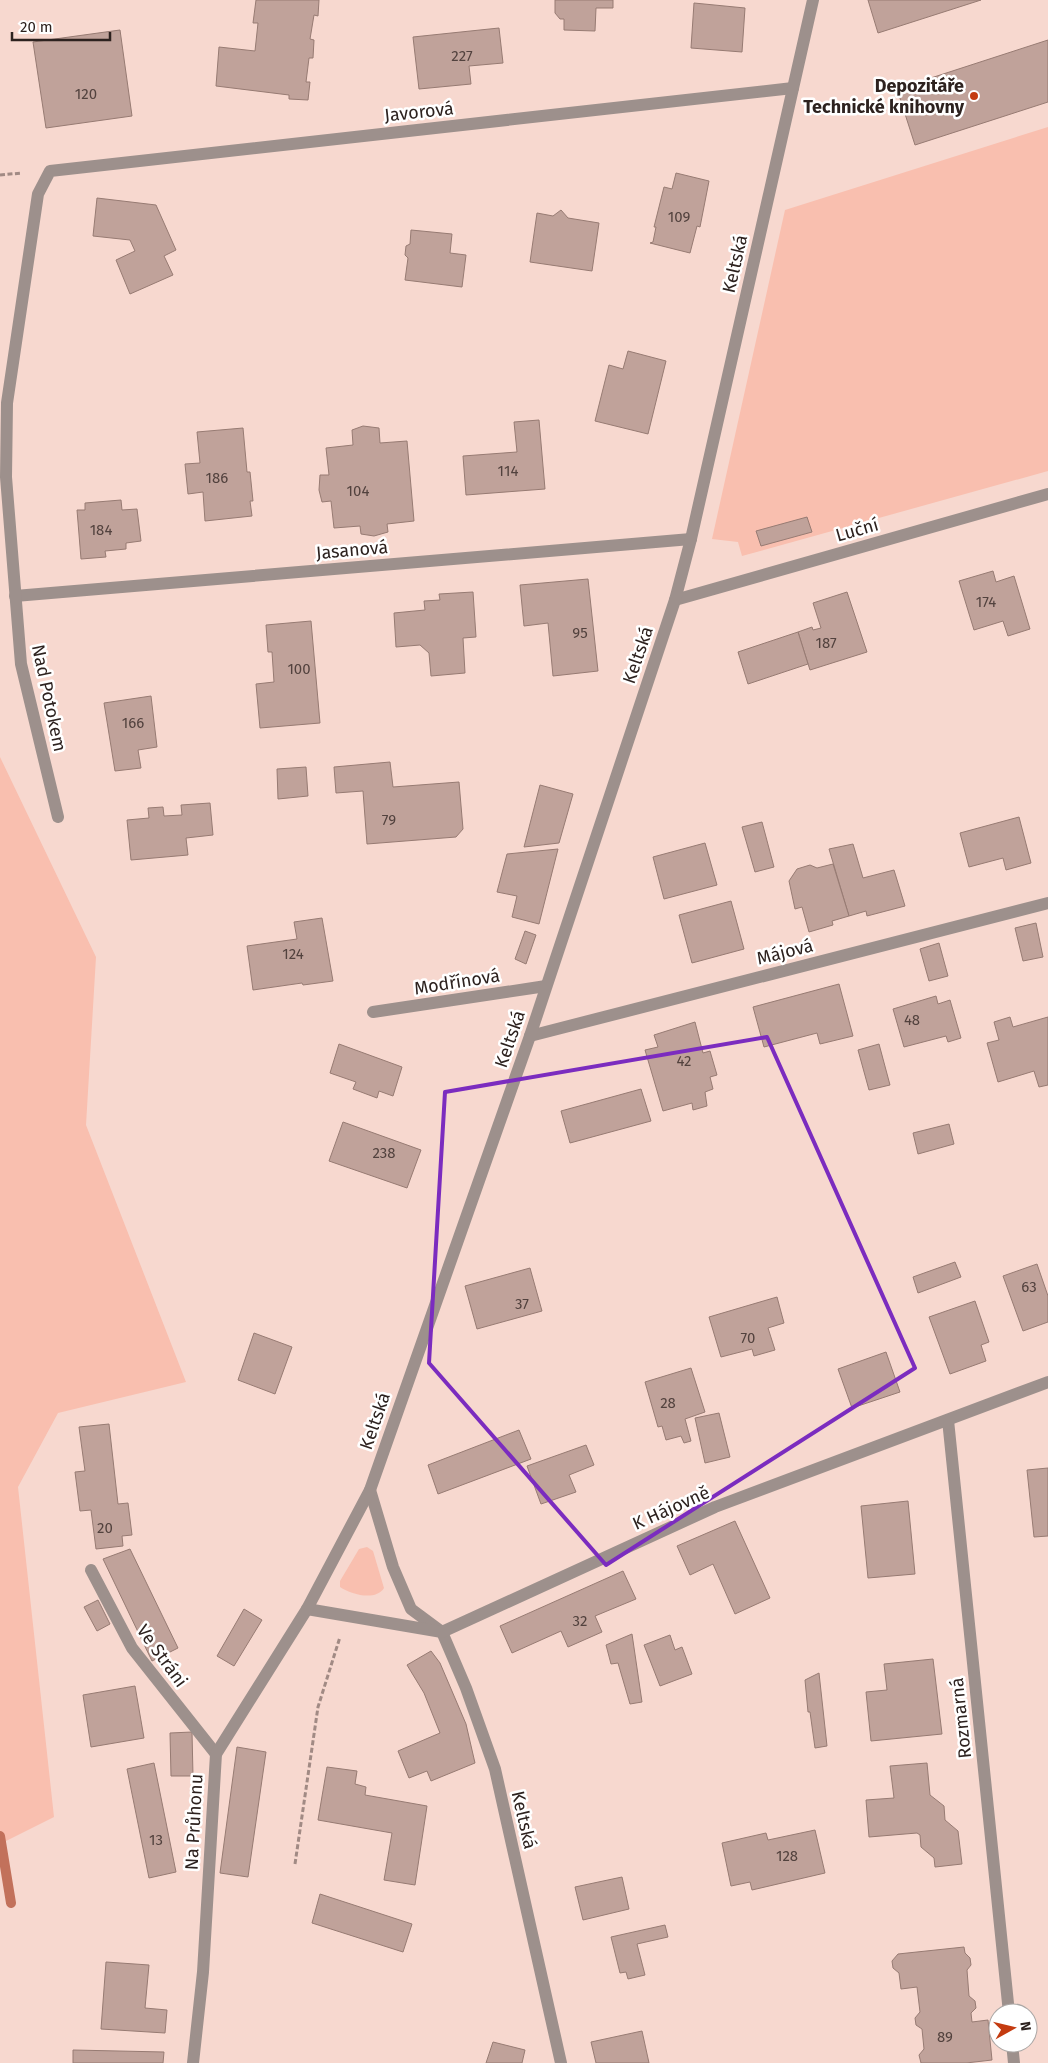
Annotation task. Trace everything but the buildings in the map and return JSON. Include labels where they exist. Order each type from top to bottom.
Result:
[{"type":"street","name":"Keltská","points":[[307,1609],[370,1490],[530,1036],[675,600],[691,539],[813,0]]},
{"type":"street","name":"Javorová","points":[[50,171],[793,88]]},
{"type":"street","name":"Nad Potokem","points":[[50,171],[38,194],[8,403],[6,477],[21,664],[58,817]]},
{"type":"street","name":"Luční","points":[[675,600],[1048,494]]},
{"type":"street","name":"Jasanová","points":[[15,596],[691,539]]},
{"type":"street","name":"Májová","points":[[530,1036],[1048,902]]},
{"type":"street","name":"Modřínová","points":[[373,1012],[546,986]]},
{"type":"street","name":"K Hájovně","points":[[442,1632],[715,1507],[1048,1382]]},
{"type":"street","name":"Rozmarná","points":[[948,1420],[1008,2003]]},
{"type":"street","points":[[370,1490],[392,1567],[411,1609],[442,1632]]},
{"type":"street","name":"Ve Stráni","points":[[92,1570],[132,1648],[216,1754]]},
{"type":"street","points":[[307,1609],[442,1632]]},
{"type":"street","name":"Na Průhonu","points":[[194,2063],[203,1972],[216,1754],[307,1609]]},
{"type":"street","name":"Keltská","points":[[442,1632],[466,1688],[495,1769],[561,2063]]},
{"type":"path","points":[[295,1864],[318,1707],[347,1615]]},
{"type":"highlighted area","points":[[767,1037],[915,1368],[606,1565],[429,1363],[445,1092]]},
{"type":"shaded area","points":[[1048,127],[1048,471],[742,556],[738,542],[712,539],[785,210]]},
{"type":"shaded area","points":[[0,757],[96,957],[86,1125],[186,1382],[58,1413],[18,1487],[54,1817],[0,1844]]},
{"type":"shaded area","points":[[367,1547],[373,1551],[384,1588],[370,1596],[357,1594],[340,1587],[340,1581],[359,1549]]},
{"type":"waterway","points":[[0,1836],[11,1903]]},
{"type":"place","name":"Depozitáře Technické knihovny","points":[[974,96]]}]
